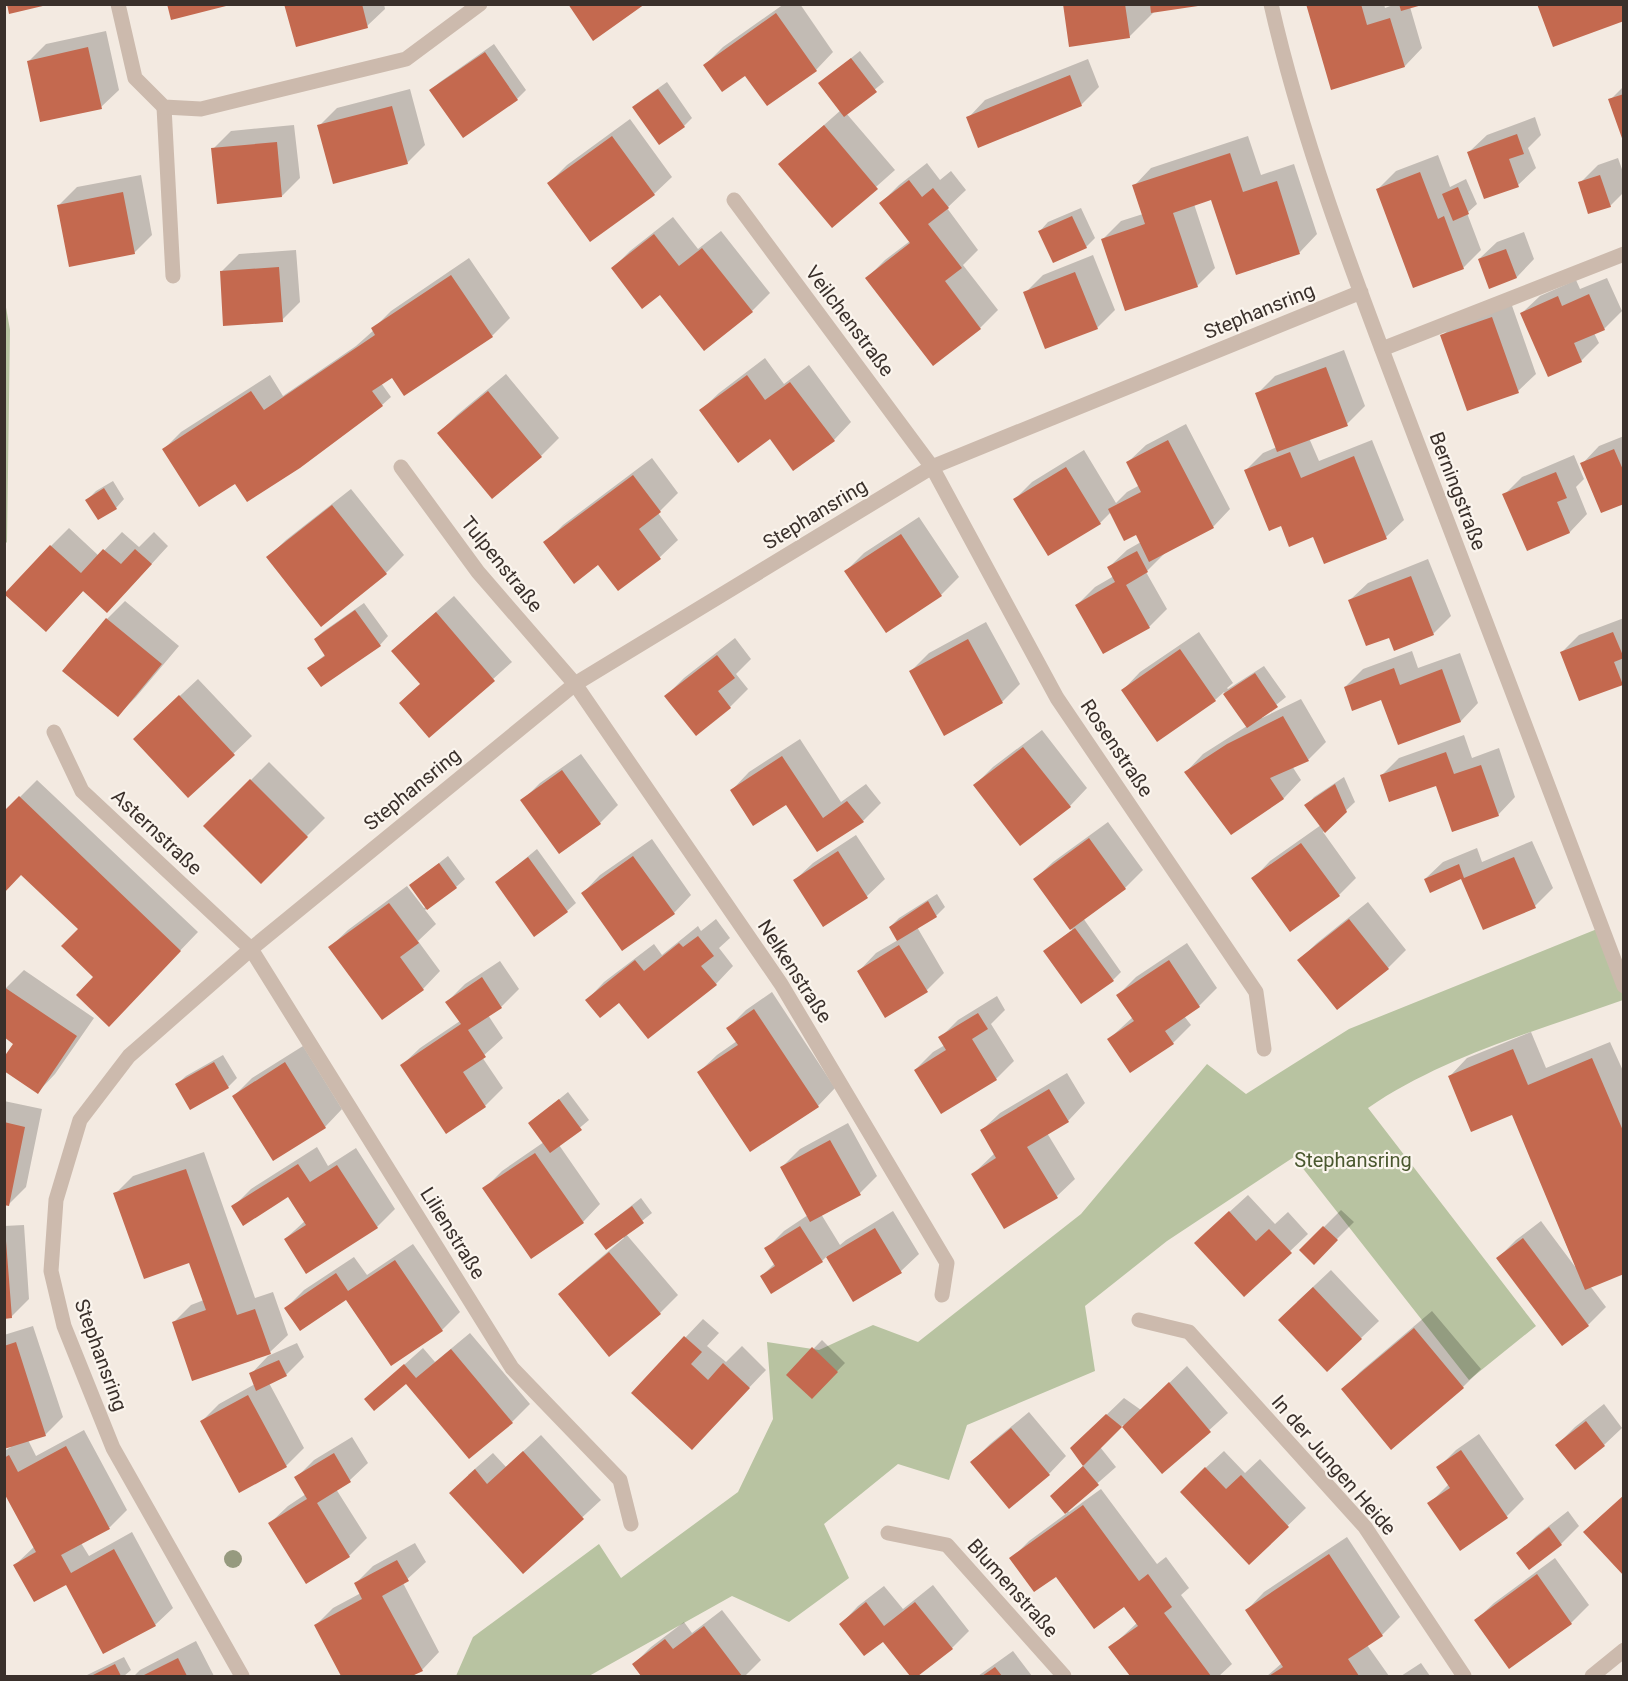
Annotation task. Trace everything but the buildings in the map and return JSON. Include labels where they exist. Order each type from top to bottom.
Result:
[{"type":"street","points":[[118,4],[135,78],[164,107],[201,109],[406,59],[480,4]]},
{"type":"street","name":"Berningstraße","points":[[1271,4],[1283,54],[1317,166],[1361,292],[1623,986]]},
{"type":"street","points":[[164,107],[173,276]]},
{"type":"street","name":"Veilchenstraße","points":[[734,200],[932,467]]},
{"type":"street","points":[[1382,349],[1623,254]]},
{"type":"street","name":"Stephansring","points":[[242,1677],[114,1448],[64,1326],[51,1271],[56,1200],[80,1120],[129,1056],[251,949],[575,684],[932,467],[1361,292]]},
{"type":"street","name":"Tulpenstraße","points":[[401,467],[478,572],[575,684]]},
{"type":"street","name":"Rosenstraße","points":[[932,467],[1057,698],[1256,992],[1264,1049]]},
{"type":"street","name":"Nelkenstraße","points":[[575,684],[793,1004],[947,1263],[942,1295]]},
{"type":"street","name":"Asternstraße","points":[[54,732],[82,791],[251,949]]},
{"type":"street","name":"Lilienstraße","points":[[251,949],[512,1368],[620,1480],[631,1524]]},
{"type":"street","name":"In der Jungen Heide","points":[[1139,1320],[1189,1332],[1365,1527],[1464,1677]]},
{"type":"street","name":"Blumenstraße","points":[[888,1533],[947,1545],[1064,1677]]},
{"type":"street","points":[[1592,1677],[1623,1650]]},
{"type":"green space","points":[[4,296],[10,330],[7,542],[5,544]]},
{"type":"green space","points":[[1602,927],[1623,986],[1623,1000],[1459,1059],[1397,1090],[1368,1108],[1536,1326],[1469,1380],[1294,1157],[1167,1241],[1085,1306],[1095,1371],[967,1425],[949,1480],[898,1464],[824,1524],[849,1578],[789,1622],[732,1596],[589,1676],[456,1676],[473,1637],[599,1544],[621,1578],[738,1492],[773,1419],[767,1342],[819,1350],[873,1325],[918,1342],[1081,1214],[1207,1064],[1246,1094],[1349,1029]]}]
